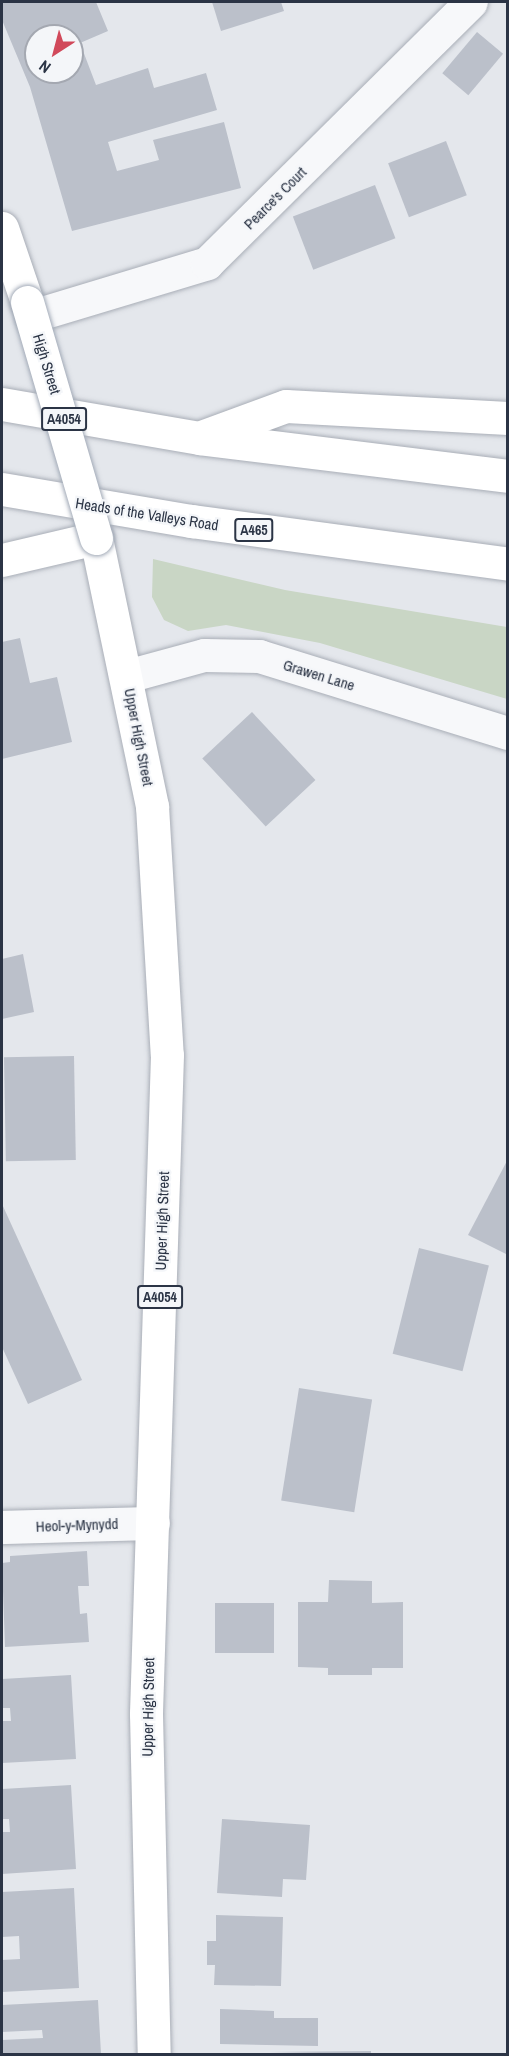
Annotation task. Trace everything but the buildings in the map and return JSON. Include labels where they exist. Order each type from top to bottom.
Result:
[{"type":"main road","name":"High Street","points":[[2,228],[41,308],[90,542]]},
{"type":"main road","points":[[2,404],[199,438],[507,476]]},
{"type":"main road","points":[[199,438],[286,406],[507,418]]},
{"type":"main road","name":"Heads of the Valleys Road","points":[[2,489],[192,522],[507,564]]},
{"type":"main road","points":[[2,560],[90,542]]},
{"type":"main road","name":"Upper High Street","points":[[90,542],[127,676],[152,806],[167,1055],[146,1714],[154,2055]]},
{"type":"street","name":"Pearce's Court","points":[[41,308],[207,263],[471,2]]},
{"type":"street","name":"Grawen Lane","points":[[127,676],[204,655],[259,656],[507,733]]},
{"type":"street","name":"Heol-y-Mynydd","points":[[2,1527],[153,1523]]},
{"type":"green space","points":[[153,559],[285,590],[507,627],[507,699],[320,643],[226,625],[188,631],[164,620],[152,597]]}]
